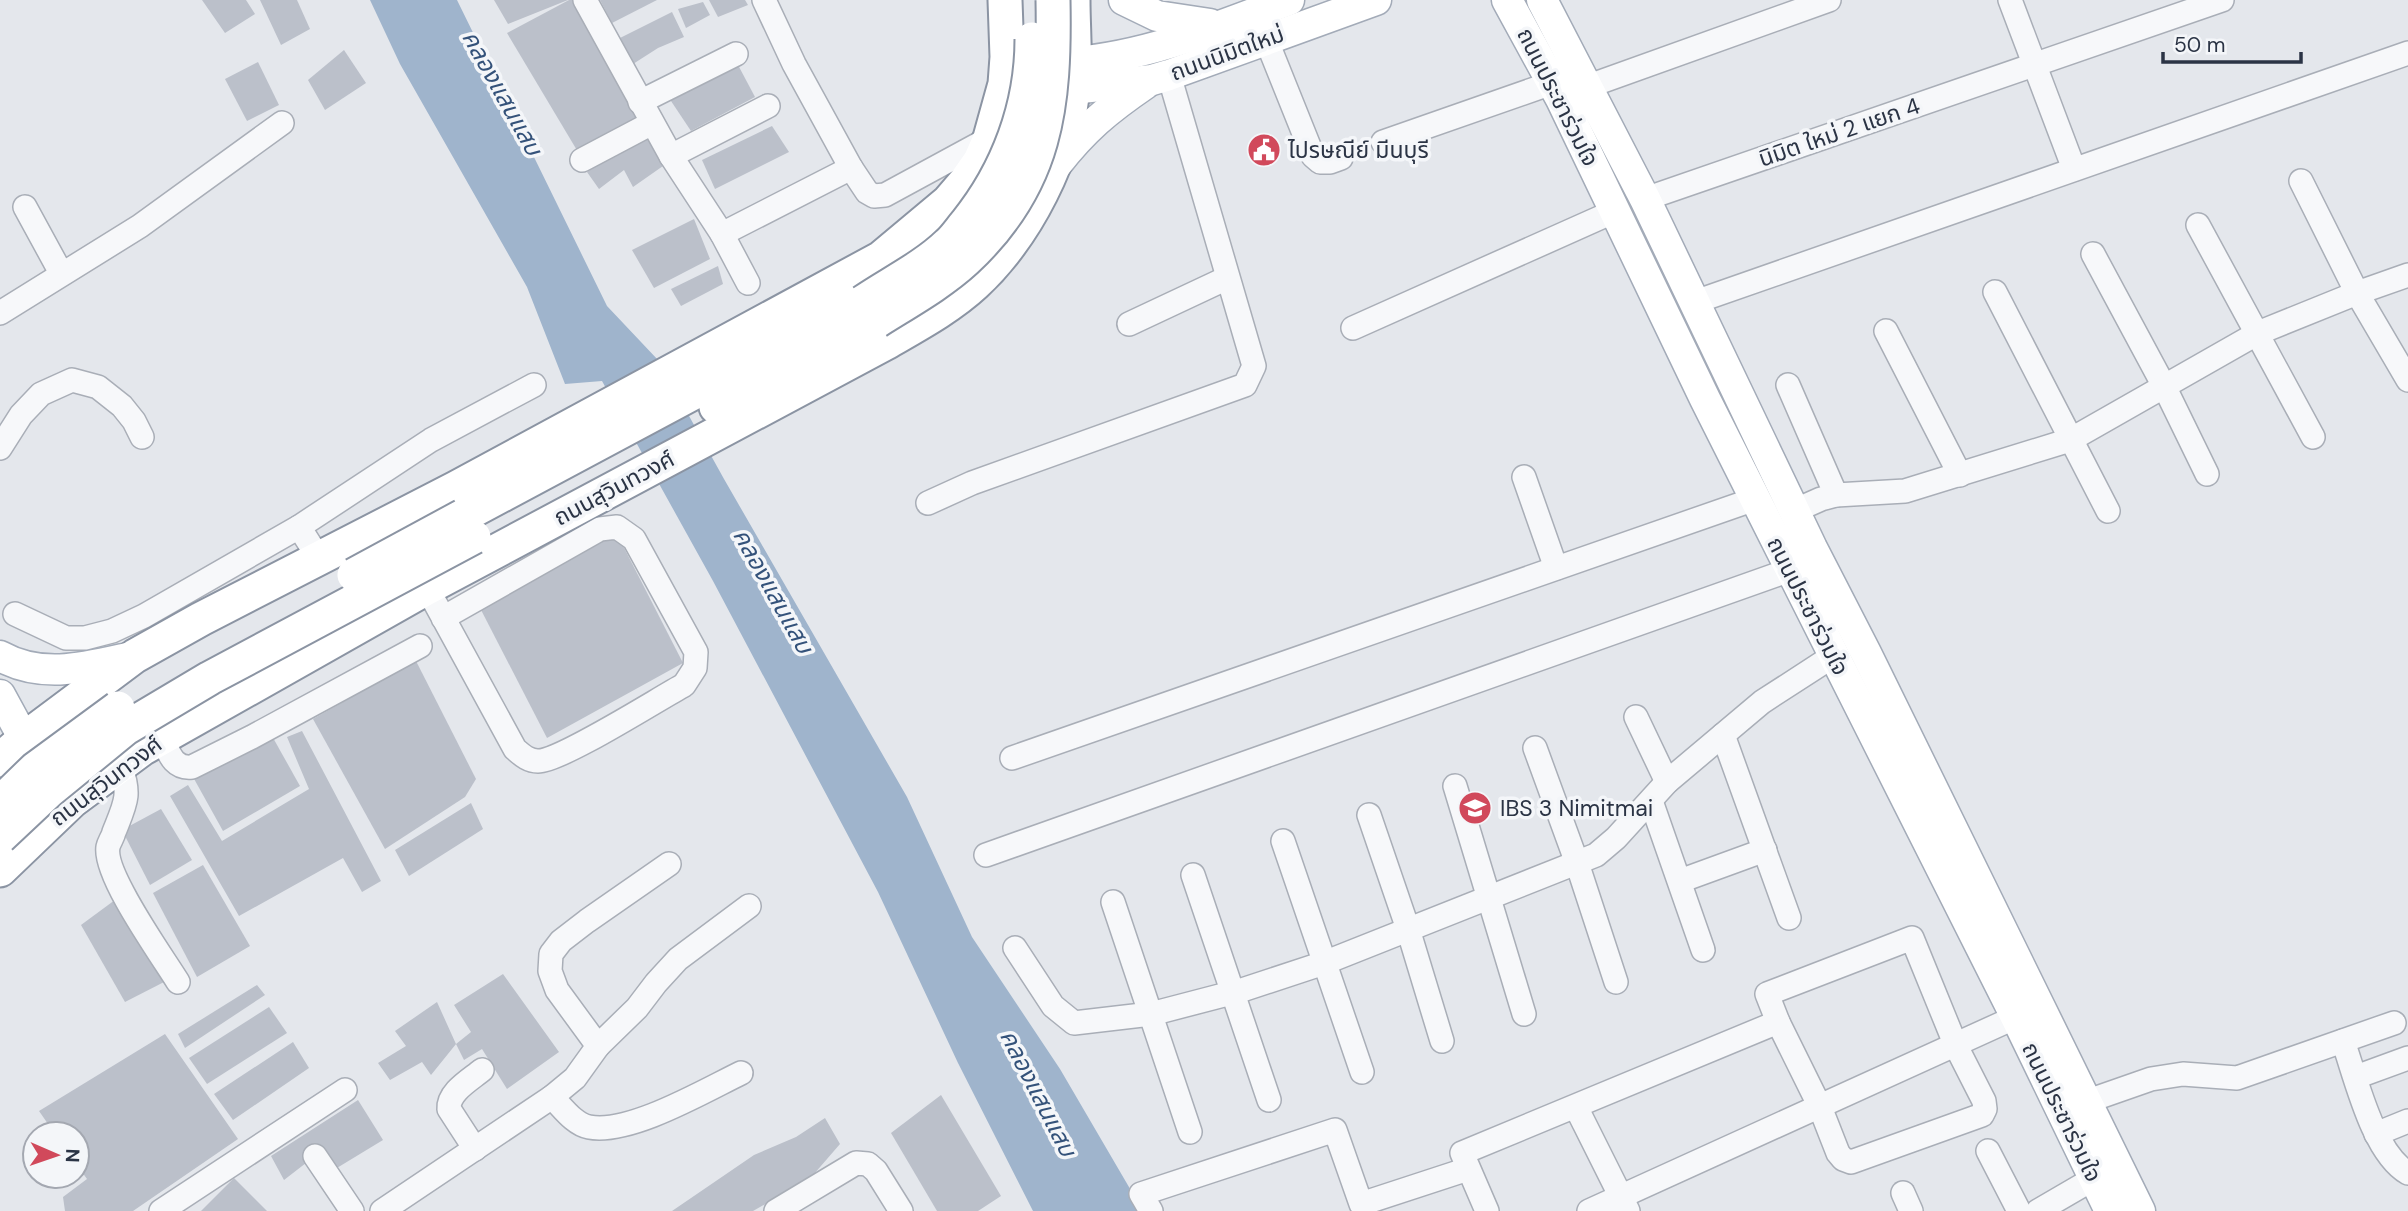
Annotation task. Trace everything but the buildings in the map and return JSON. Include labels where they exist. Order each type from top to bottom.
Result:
[{"type":"highway","points":[[72,801],[12,750],[135,656],[201,619],[456,488],[881,258],[948,202],[967,181],[990,138],[1006,71],[1005,0]]},
{"type":"highway","name":"ถนนสุวินทวงศ์","points":[[0,803],[35,769],[113,711],[203,656],[863,302],[949,244],[998,177],[1013,142],[1026,101],[1032,61],[1032,0]]},
{"type":"highway","name":"ถนนสุวินทวงศ์","points":[[0,837],[49,791],[126,728],[162,706],[877,321],[933,286],[964,261],[998,227],[1022,191],[1039,147],[1051,96],[1053,0]]},
{"type":"highway","name":"ถนนสุวินทวงศ์","points":[[0,870],[72,801],[162,738],[427,588],[886,343],[928,319],[975,284],[1016,236],[1034,208],[1061,144],[1074,75],[1073,0]]},
{"type":"highway","points":[[1006,71],[1074,75]]},
{"type":"highway","points":[[0,793],[34,837]]},
{"type":"main road","points":[[1124,0],[1157,16],[1221,25]]},
{"type":"main road","name":"ถนนนิมิตใหม่","points":[[1074,75],[1104,59],[1141,51],[1289,0]]},
{"type":"main road","name":"ถนนนิมิตใหม่","points":[[1074,75],[1160,78],[1376,0]]},
{"type":"main road","name":"ถนนประชาร่วมใจ","points":[[1507,0],[1557,91],[1790,570],[2016,1017],[2110,1211]]},
{"type":"main road","name":"ถนนประชาร่วมใจ","points":[[1542,0],[1646,199],[1794,511],[2088,1101],[2140,1211]]},
{"type":"main road","points":[[1048,176],[1078,137],[1098,117],[1160,78]]},
{"type":"main road","points":[[1557,91],[1589,86]]},
{"type":"main road","points":[[0,656],[14,664],[48,671],[80,669],[135,656]]},
{"type":"main road","points":[[0,695],[12,750]]},
{"type":"street","points":[[585,0],[652,123],[722,234],[748,284]]},
{"type":"street","points":[[764,0],[794,64],[867,192],[874,196],[885,195],[990,138]]},
{"type":"street","points":[[1589,86],[1829,0]]},
{"type":"street","points":[[2010,0],[2074,169]]},
{"type":"street","name":"นิมิต ใหม่ 2 แยก 4","points":[[1646,199],[2222,0]]},
{"type":"street","points":[[1266,38],[1313,156],[1320,162],[1341,158]]},
{"type":"street","points":[[1695,302],[2408,53]]},
{"type":"street","points":[[640,102],[736,54]]},
{"type":"street","points":[[928,503],[971,483],[1245,385],[1254,366],[1160,78]]},
{"type":"street","points":[[1383,142],[1557,91]]},
{"type":"street","points":[[671,156],[768,106]]},
{"type":"street","points":[[1,309],[140,226],[282,123]]},
{"type":"street","points":[[582,160],[652,123]]},
{"type":"street","points":[[722,234],[851,168]]},
{"type":"street","points":[[2301,181],[2357,293],[2408,380]]},
{"type":"street","points":[[25,207],[61,274]]},
{"type":"street","points":[[1353,328],[1615,211]]},
{"type":"street","points":[[2198,225],[2313,436]]},
{"type":"street","points":[[2093,254],[2165,388],[2207,474]]},
{"type":"street","points":[[1794,511],[1836,495],[1905,491],[2070,440],[2258,333],[2408,275]]},
{"type":"street","points":[[1129,324],[1227,278]]},
{"type":"street","points":[[1995,292],[2109,511]]},
{"type":"street","points":[[1886,331],[1960,475]]},
{"type":"street","points":[[0,448],[21,415],[41,394],[72,380],[97,387],[122,406],[142,437]]},
{"type":"street","points":[[15,614],[66,638],[85,638],[112,631],[144,616],[299,527],[431,440],[534,385]]},
{"type":"street","points":[[1788,385],[1836,495]]},
{"type":"street","points":[[1524,477],[1556,568]]},
{"type":"street","points":[[1012,758],[1755,499]]},
{"type":"street","points":[[299,527],[320,560]]},
{"type":"street","points":[[427,588],[443,618],[514,749],[526,758],[540,761],[567,751],[684,685],[695,668],[696,652],[683,626],[634,539],[617,527],[600,529],[443,618]]},
{"type":"street","points":[[986,855],[1790,570]]},
{"type":"street","points":[[162,738],[173,762],[184,767],[192,766],[252,737],[421,646]]},
{"type":"street","points":[[1015,948],[1053,1006],[1074,1023],[1151,1014],[1232,993],[1324,963],[1596,855],[1616,838],[1667,782],[1764,700],[1833,656]]},
{"type":"street","points":[[1636,717],[1667,782]]},
{"type":"street","points":[[1723,735],[1789,918]]},
{"type":"street","points":[[1535,748],[1616,982]]},
{"type":"street","points":[[120,765],[128,788],[124,807],[108,848],[109,868],[178,982]]},
{"type":"street","points":[[1455,786],[1524,1014]]},
{"type":"street","points":[[1651,801],[1703,950]]},
{"type":"street","points":[[1369,815],[1408,929],[1441,1041]]},
{"type":"street","points":[[1283,841],[1362,1072]]},
{"type":"street","points":[[1680,881],[1765,850]]},
{"type":"street","points":[[598,1045],[557,990],[550,971],[551,954],[561,941],[587,921],[670,864]]},
{"type":"street","points":[[1193,876],[1269,1100]]},
{"type":"street","points":[[1112,902],[1190,1132]]},
{"type":"street","points":[[382,1211],[552,1097],[575,1078],[598,1045],[637,1008],[678,960],[749,906]]},
{"type":"street","points":[[1912,938],[1956,1046],[1984,1101],[1985,1109],[1982,1115],[1851,1162],[1843,1159],[1778,1022],[1767,994],[1912,938]]},
{"type":"street","points":[[1589,1211],[1624,1204],[1820,1107],[2016,1017]]},
{"type":"street","points":[[1487,1211],[1462,1153],[1778,1022]]},
{"type":"street","points":[[2088,1101],[2151,1080],[2183,1074],[2237,1078],[2394,1023]]},
{"type":"street","points":[[2343,1041],[2376,1135],[2401,1169],[2408,1173]]},
{"type":"street","points":[[2356,1077],[2408,1058]]},
{"type":"street","points":[[475,1149],[449,1109],[448,1102],[452,1095],[482,1070]]},
{"type":"street","points":[[552,1097],[577,1122],[589,1127],[611,1128],[639,1121],[741,1073]]},
{"type":"street","points":[[161,1211],[345,1090]]},
{"type":"street","points":[[1576,1107],[1624,1204]]},
{"type":"street","points":[[2376,1135],[2408,1121]]},
{"type":"street","points":[[1151,1211],[1141,1194],[1335,1130],[1361,1204],[1468,1169]]},
{"type":"street","points":[[1989,1151],[2019,1211]]},
{"type":"street","points":[[315,1156],[352,1211]]},
{"type":"street","points":[[776,1211],[856,1163],[868,1164],[876,1171],[901,1211]]},
{"type":"street","points":[[2038,1211],[2093,1179]]},
{"type":"water","name":"คลองแสนแสบ","points":[[370,0],[457,0],[607,306],[658,360],[907,797],[972,937],[1060,1069],[1143,1211],[1033,1211],[958,1063],[878,892],[713,581],[602,381],[565,384],[527,287],[400,64]]},
{"type":"place","name":"ไปรษณีย์ มีนบุรี","points":[[1264,150]]},
{"type":"place","name":"IBS 3 Nimitmai","points":[[1475,808]]}]
